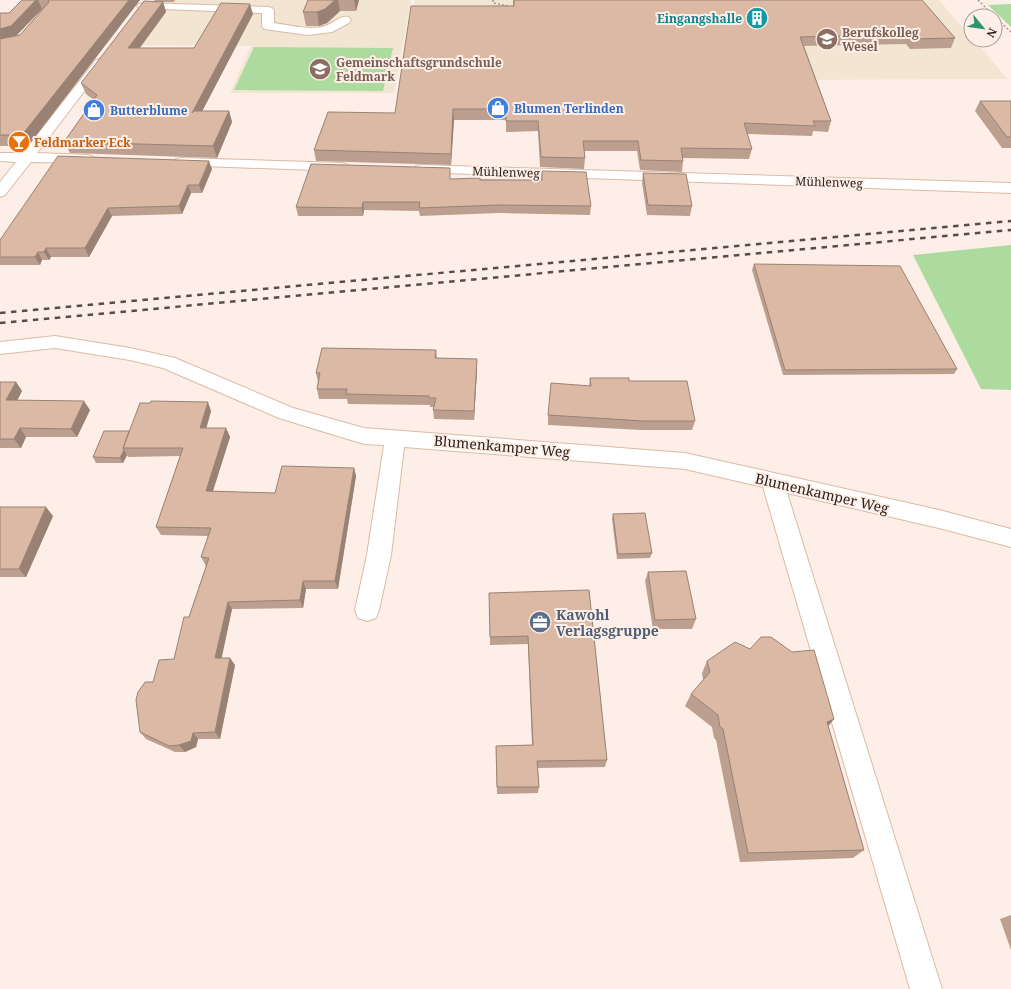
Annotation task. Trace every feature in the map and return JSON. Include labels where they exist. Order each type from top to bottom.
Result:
[{"type":"street","points":[[142,7],[268,10],[268,26],[308,31],[328,29],[345,20]]},
{"type":"street","points":[[0,192],[29,157],[108,52]]},
{"type":"street","points":[[0,157],[98,159]]},
{"type":"street","points":[[168,161],[356,167]]},
{"type":"street","name":"Mühlenweg","points":[[410,169],[1011,188]]},
{"type":"street","name":"Blumenkamper Weg","points":[[0,348],[55,342],[130,354],[168,363],[286,412],[364,436],[685,461],[1011,538]]},
{"type":"street","points":[[367,610],[378,555],[395,438]]},
{"type":"street","points":[[772,481],[926,989]]},
{"type":"path","points":[[493,0],[493,3],[514,8]]},
{"type":"path","points":[[978,0],[986,8]]},
{"type":"path","points":[[1003,24],[1011,32]]},
{"type":"shaded area","name":"Gemeinschaftsgrundschule Feldmark","points":[[159,0],[411,0],[394,93],[230,93],[251,46],[126,45]]},
{"type":"shaded area","name":"Berufskolleg Wesel","points":[[415,0],[939,0],[963,28],[963,48],[981,48],[1008,79],[742,80],[413,13]]},
{"type":"green space","points":[[1011,4],[1011,27],[1003,19],[1003,8],[991,8],[988,5]]},
{"type":"green space","points":[[254,47],[393,48],[383,91],[234,90]]},
{"type":"green space","points":[[1011,245],[1011,390],[981,389],[913,255]]},
{"type":"building","points":[[22,0],[36,0],[11,26],[0,29],[0,13],[9,13]]},
{"type":"building","points":[[48,0],[129,0],[22,135],[0,135],[0,39],[20,35],[49,2]]},
{"type":"building","points":[[308,0],[335,0],[325,9],[317,12],[303,12]]},
{"type":"building","points":[[514,0],[922,0],[955,38],[913,39],[910,34],[800,37],[831,121],[813,121],[815,126],[744,123],[752,149],[681,148],[683,161],[641,160],[638,141],[583,141],[585,158],[541,157],[538,121],[506,121],[506,109],[453,109],[451,154],[314,150],[328,112],[395,113],[411,6],[514,6]]},
{"type":"building","points":[[144,1],[163,2],[128,48],[194,48],[221,3],[250,4],[192,113],[194,111],[229,111],[213,146],[64,142],[97,95],[81,83]]},
{"type":"building","points":[[980,101],[1011,101],[1011,137],[1007,137]]},
{"type":"building","points":[[58,156],[209,161],[199,185],[188,185],[179,206],[108,208],[85,248],[46,248],[44,252],[38,252],[35,257],[0,257],[0,240]]},
{"type":"building","points":[[311,164],[450,168],[450,179],[480,178],[480,180],[542,180],[542,171],[586,172],[591,206],[499,205],[419,208],[420,202],[363,202],[362,208],[296,207]]},
{"type":"building","points":[[643,173],[686,174],[692,206],[648,205]]},
{"type":"building","points":[[754,264],[900,266],[957,369],[785,370]]},
{"type":"building","points":[[322,348],[436,350],[435,358],[477,359],[474,411],[433,410],[436,398],[429,398],[429,396],[346,394],[347,389],[317,389],[320,373],[316,373]]},
{"type":"building","points":[[590,378],[629,378],[629,381],[687,381],[695,421],[643,421],[548,415],[551,383],[591,386]]},
{"type":"building","points":[[0,382],[16,382],[6,400],[84,401],[71,429],[20,428],[14,439],[0,439]]},
{"type":"building","points":[[151,401],[208,402],[200,428],[226,428],[206,491],[275,493],[282,466],[354,468],[335,581],[303,581],[300,600],[228,602],[215,658],[230,658],[215,732],[193,733],[191,741],[179,745],[169,746],[140,732],[136,700],[138,692],[145,682],[153,682],[159,660],[174,659],[184,617],[189,617],[209,558],[201,557],[211,528],[156,527],[183,448],[123,448],[140,403],[150,403]]},
{"type":"building","points":[[104,431],[129,431],[123,448],[124,450],[120,458],[93,457]]},
{"type":"building","points":[[0,507],[46,507],[19,569],[0,569]]},
{"type":"building","points":[[645,513],[652,553],[618,554],[613,514]]},
{"type":"building","points":[[686,571],[696,619],[655,620],[648,572]]},
{"type":"building","points":[[589,590],[607,760],[537,761],[539,787],[497,787],[496,746],[533,745],[528,636],[490,637],[489,593]]},
{"type":"building","points":[[761,637],[771,637],[792,652],[814,650],[834,719],[827,722],[864,850],[748,853],[723,729],[720,727],[718,715],[691,694],[710,672],[707,661],[735,642],[750,649]]},
{"type":"railway","points":[[0,313],[1011,221]]},
{"type":"railway","points":[[0,323],[1011,230]]},
{"type":"place","name":"Eingangshalle","points":[[757,18]]},
{"type":"place","name":"Berufskolleg Wesel","points":[[827,39]]},
{"type":"place","name":"Gemeinschaftsgrundschule Feldmark","points":[[320,69]]},
{"type":"place","name":"Blumen Terlinden","points":[[498,108]]},
{"type":"place","name":"Butterblume","points":[[94,110]]},
{"type":"place","name":"Feldmarker Eck","points":[[19,142]]},
{"type":"place","name":"Kawohl Verlagsgruppe","points":[[540,622]]}]
